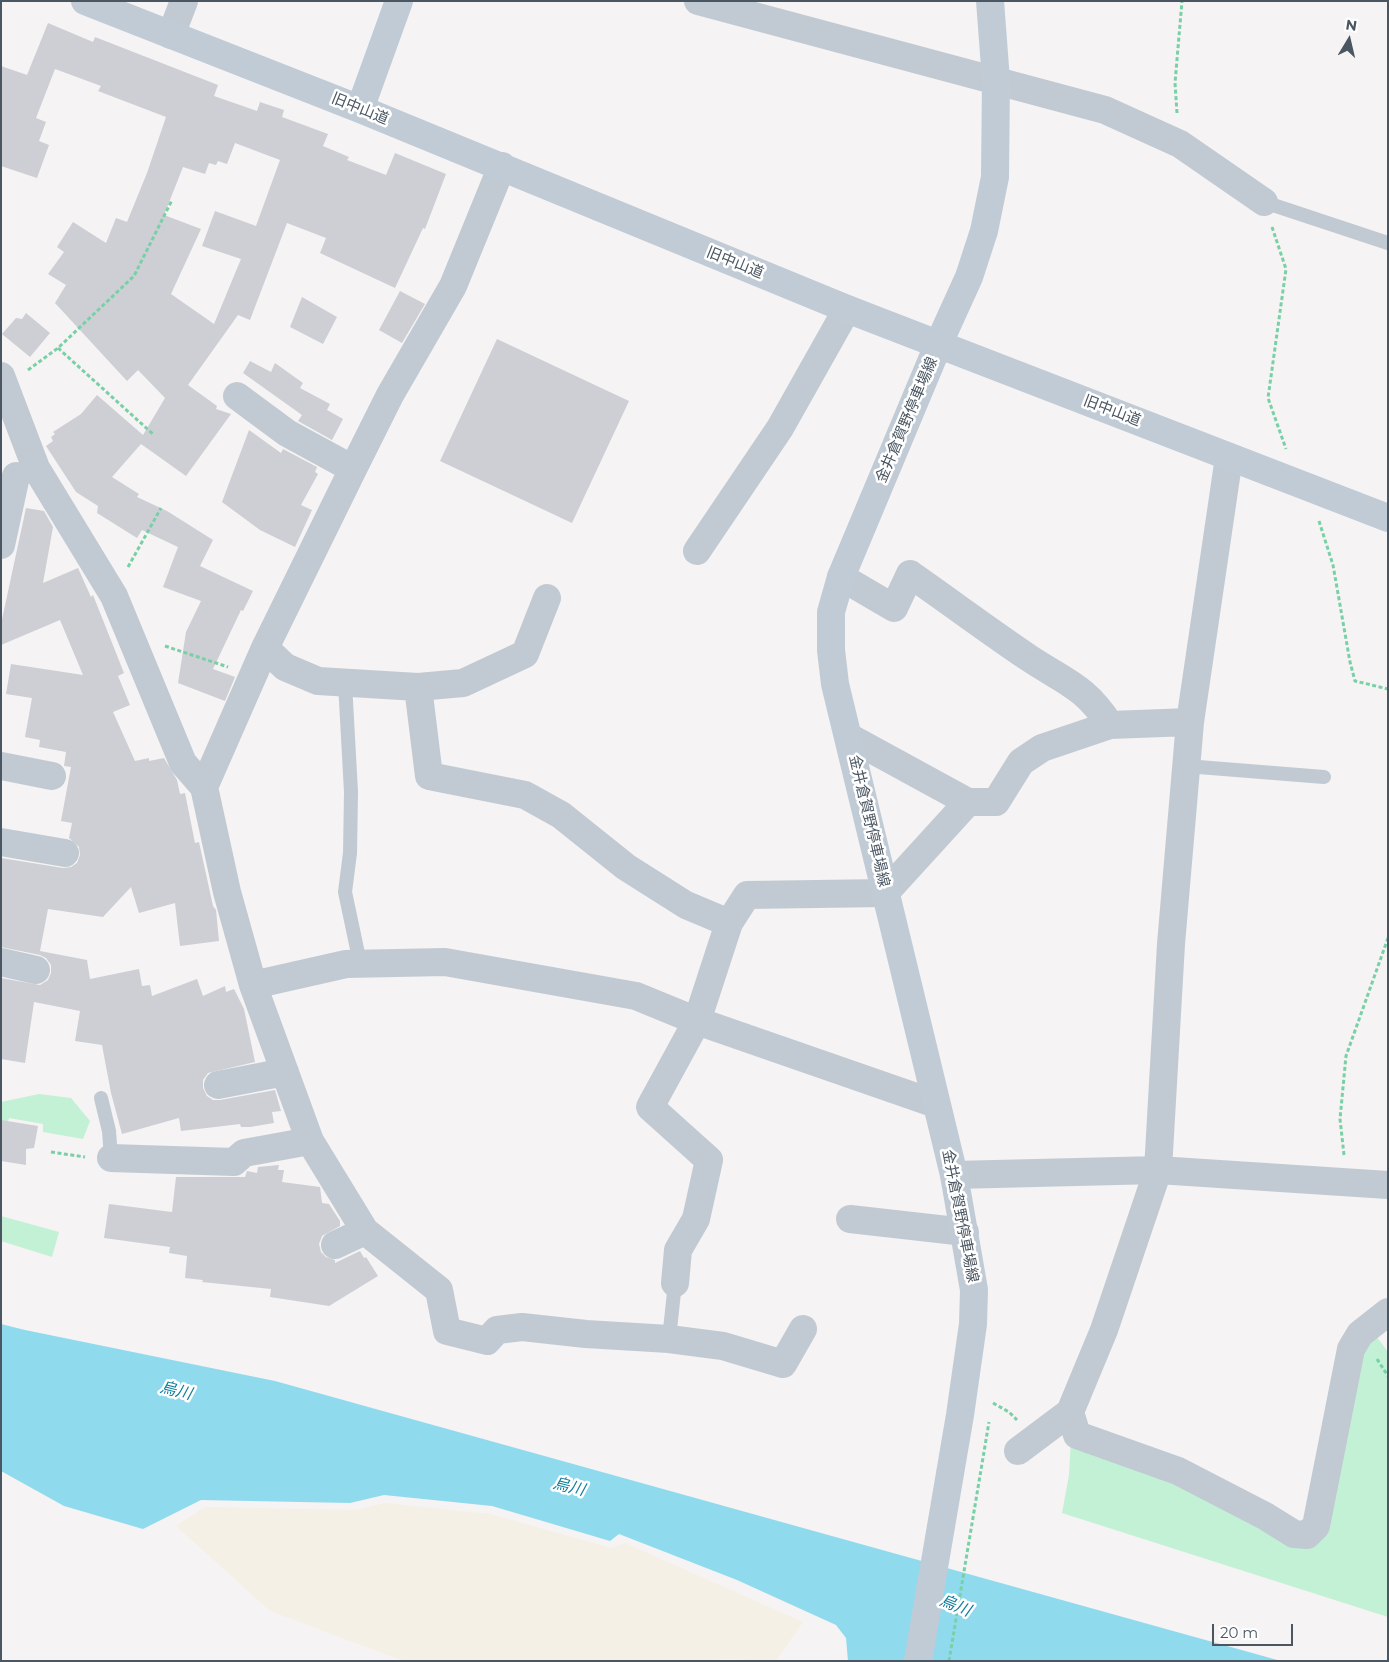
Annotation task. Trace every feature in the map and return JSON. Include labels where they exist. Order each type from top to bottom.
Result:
[{"type":"main road","name":"旧中山道","points":[[85,1],[502,166],[847,309],[1388,518]]},
{"type":"main road","points":[[360,109],[400,1]]},
{"type":"main road","name":"金井倉賀野停車場線","points":[[918,1661],[960,1415],[972,1324],[974,1290],[954,1174],[835,684],[831,650],[831,612],[841,577],[939,343],[969,277],[990,204],[995,177],[996,80],[990,1]]},
{"type":"street","points":[[171,35],[184,1]]},
{"type":"street","points":[[698,1],[1105,110],[1180,144],[1264,202]]},
{"type":"street","points":[[204,787],[265,648],[353,469],[390,395],[453,286],[502,166]]},
{"type":"street","points":[[698,551],[780,428],[847,309]]},
{"type":"street","points":[[1,545],[18,473],[3,382]]},
{"type":"street","points":[[237,396],[287,433],[353,469]]},
{"type":"street","points":[[1018,1451],[1070,1412],[1104,1330],[1158,1170],[1171,944],[1190,722],[1230,457]]},
{"type":"street","points":[[18,473],[112,594],[183,763],[204,787],[227,892],[253,986],[310,1141],[365,1231],[440,1290],[447,1331],[487,1341],[497,1330],[522,1327],[586,1334],[668,1339],[723,1346],[783,1364],[803,1330]]},
{"type":"street","points":[[841,577],[894,608],[910,574],[1030,659],[1079,688],[1097,704],[1110,725]]},
{"type":"street","points":[[265,648],[285,667],[318,681],[418,687],[463,683],[525,654],[547,598]]},
{"type":"street","points":[[418,687],[429,776],[526,796],[561,815],[626,867],[686,905],[729,923]]},
{"type":"street","points":[[849,737],[968,802],[996,802],[1021,762],[1042,748],[1110,725],[1190,722]]},
{"type":"street","points":[[1,766],[52,776]]},
{"type":"street","points":[[674,1283],[678,1250],[696,1219],[709,1160],[650,1108],[697,1021],[729,923],[747,895],[885,893],[968,802]]},
{"type":"street","points":[[1,842],[65,853]]},
{"type":"street","points":[[1,962],[36,970]]},
{"type":"street","points":[[253,986],[346,964],[445,962],[636,996],[697,1021],[936,1104]]},
{"type":"street","points":[[218,1085],[285,1072]]},
{"type":"street","points":[[111,1158],[234,1162],[244,1152],[310,1141]]},
{"type":"street","points":[[954,1174],[1158,1170],[1388,1185]]},
{"type":"street","points":[[850,1219],[965,1232]]},
{"type":"street","points":[[335,1245],[365,1231]]},
{"type":"street","points":[[1070,1412],[1077,1435],[1178,1471],[1265,1516],[1294,1534],[1307,1535],[1316,1526],[1351,1349],[1360,1334],[1388,1312]]},
{"type":"lane","points":[[1264,202],[1388,243]]},
{"type":"lane","points":[[345,683],[351,792],[350,853],[345,892],[360,964]]},
{"type":"lane","points":[[1186,766],[1324,777]]},
{"type":"lane","points":[[101,1098],[109,1131],[111,1158]]},
{"type":"lane","points":[[668,1339],[674,1283]]},
{"type":"path","points":[[1180,144],[1174,83],[1182,1]]},
{"type":"path","points":[[3,382],[58,348],[134,276],[172,200]]},
{"type":"path","points":[[1264,202],[1286,268],[1268,398],[1289,458]]},
{"type":"path","points":[[58,348],[154,435]]},
{"type":"path","points":[[112,594],[161,508]]},
{"type":"path","points":[[1318,518],[1333,565],[1355,682],[1388,689]]},
{"type":"path","points":[[132,640],[170,647],[253,675]]},
{"type":"path","points":[[1344,1155],[1340,1119],[1346,1056],[1388,938]]},
{"type":"path","points":[[51,1152],[102,1160],[111,1158]]},
{"type":"path","points":[[949,1661],[989,1422]]},
{"type":"green space","points":[[39,1094],[71,1098],[90,1121],[83,1139],[43,1132],[43,1124],[9,1118],[6,1127],[1,1126],[1,1102]]},
{"type":"green space","points":[[1,1216],[59,1232],[52,1257],[1,1241]]},
{"type":"green space","points":[[1374,1333],[1388,1352],[1388,1617],[1062,1513],[1069,1475],[1071,1439],[1308,1541],[1358,1354]]},
{"type":"sand","points":[[385,1503],[490,1514],[611,1548],[625,1543],[803,1622],[776,1661],[729,1659],[706,1661],[408,1661],[395,1658],[270,1611],[176,1526],[205,1507],[356,1510]]},
{"type":"water","name":"烏川","points":[[1,1324],[275,1381],[1281,1661],[848,1661],[846,1638],[836,1625],[737,1580],[619,1534],[610,1541],[492,1506],[384,1495],[350,1503],[201,1500],[143,1529],[64,1506],[1,1471]]},
{"type":"building","points":[[48,23],[93,42],[95,37],[218,85],[214,96],[257,111],[260,102],[284,110],[282,117],[328,134],[323,146],[349,157],[347,160],[386,175],[395,153],[446,174],[425,229],[423,228],[395,288],[320,253],[326,238],[287,223],[250,320],[238,315],[188,385],[217,406],[216,409],[231,414],[186,476],[141,444],[112,477],[139,494],[137,497],[167,511],[213,540],[200,566],[253,591],[243,611],[241,610],[213,669],[235,677],[225,701],[178,683],[186,632],[201,601],[163,587],[178,547],[142,530],[137,538],[97,513],[98,506],[76,492],[46,446],[53,441],[51,437],[55,434],[53,432],[81,414],[97,395],[143,435],[165,398],[138,370],[127,381],[55,303],[66,285],[48,274],[64,252],[57,247],[73,222],[106,243],[116,218],[127,222],[147,173],[166,117],[98,91],[101,86],[55,69],[36,118],[46,122],[39,141],[49,145],[37,178],[1,166],[1,66],[27,75]],"holes":[[[235,143],[280,160],[256,226],[215,211],[202,246],[241,259],[214,324],[171,294],[201,229],[164,215],[183,167],[205,174],[209,163],[216,165],[218,161],[227,164]]]},
{"type":"building","points":[[400,291],[425,304],[402,343],[379,330]]},
{"type":"building","points":[[302,297],[337,317],[323,344],[290,327]]},
{"type":"building","points":[[26,313],[50,333],[30,357],[2,334],[16,318],[22,319]]},
{"type":"building","points":[[497,339],[629,401],[572,523],[440,461]]},
{"type":"building","points":[[250,361],[271,372],[275,363],[303,383],[300,388],[330,404],[327,410],[343,419],[332,440],[298,421],[302,415],[243,373]]},
{"type":"building","points":[[249,430],[281,453],[283,449],[317,467],[315,472],[318,474],[301,505],[312,510],[295,547],[260,530],[222,502]]},
{"type":"building","points":[[26,508],[44,511],[53,527],[43,583],[78,568],[91,597],[93,595],[124,673],[118,676],[130,705],[113,712],[135,761],[149,758],[149,761],[164,758],[177,780],[180,794],[185,793],[195,843],[199,842],[213,906],[216,910],[219,941],[180,946],[175,903],[139,913],[131,887],[103,917],[48,909],[40,951],[87,960],[90,979],[139,969],[142,986],[150,985],[152,996],[197,979],[203,996],[225,986],[226,992],[234,989],[244,1009],[255,1062],[208,1073],[203,1080],[203,1088],[207,1096],[213,1100],[275,1090],[281,1111],[272,1112],[274,1123],[250,1127],[241,1127],[240,1124],[181,1131],[179,1118],[122,1134],[111,1093],[102,1045],[75,1041],[80,1011],[34,1002],[25,1063],[1,1059],[1,978],[40,985],[48,980],[51,973],[51,965],[46,958],[40,955],[1,947],[1,858],[63,868],[71,867],[77,863],[80,855],[79,847],[69,838],[72,823],[61,821],[71,767],[64,766],[66,752],[39,747],[40,740],[25,737],[32,698],[6,694],[11,664],[83,675],[60,620],[1,645],[1,624]]},
{"type":"building","points":[[1,1120],[38,1126],[34,1148],[26,1149],[26,1165],[1,1161]]},
{"type":"building","points":[[279,1165],[278,1170],[284,1170],[282,1182],[320,1187],[322,1203],[329,1204],[340,1221],[340,1226],[322,1236],[319,1244],[321,1252],[326,1257],[335,1260],[335,1263],[360,1251],[378,1276],[329,1306],[270,1297],[271,1289],[202,1282],[203,1280],[185,1278],[187,1256],[169,1253],[170,1247],[104,1238],[109,1204],[172,1212],[176,1177],[245,1177],[247,1171],[257,1173],[258,1167]]}]
